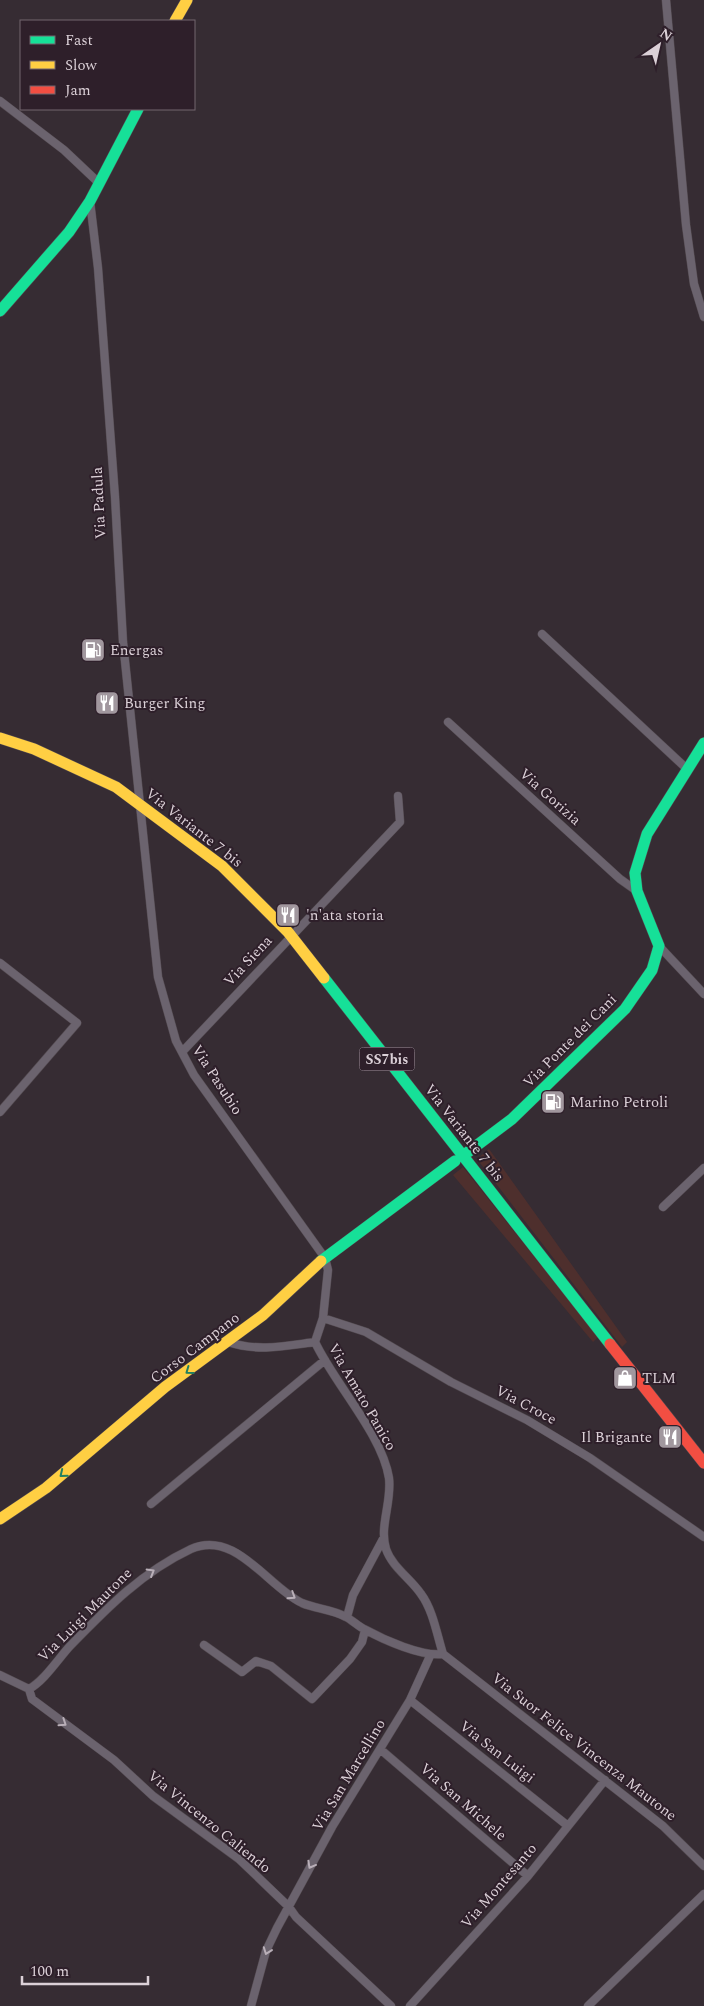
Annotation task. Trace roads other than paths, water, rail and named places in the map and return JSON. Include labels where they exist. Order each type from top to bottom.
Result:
[{"type":"main road","points":[[176,20],[187,0]]},
{"type":"main road","points":[[0,311],[69,232],[100,184],[137,110]]},
{"type":"main road","name":"Via Variante 7 bis","points":[[0,738],[72,766],[116,788],[222,866],[258,900],[290,936],[704,1463]]},
{"type":"main road","points":[[659,946],[637,891],[635,873],[640,849],[686,768],[704,742]]},
{"type":"main road","name":"Via Ponte dei Cani","points":[[468,1152],[512,1119],[625,1009],[652,970],[659,946]]},
{"type":"main road","name":"Corso Campano","points":[[0,1519],[46,1488],[166,1387],[263,1314],[325,1258],[455,1161]]},
{"type":"street","points":[[666,0],[686,225],[694,284],[704,317]]},
{"type":"street","points":[[0,101],[64,150],[100,184]]},
{"type":"street","name":"Via Padula","points":[[90,201],[98,268],[115,497],[122,633],[138,803]]},
{"type":"street","points":[[542,634],[686,768]]},
{"type":"street","name":"Via Gorizia","points":[[448,722],[620,879],[637,891]]},
{"type":"street","name":"Via Siena","points":[[182,1052],[400,822],[398,796]]},
{"type":"street","name":"Via Pasubio","points":[[138,803],[158,977],[176,1041],[194,1075],[325,1258]]},
{"type":"street","points":[[659,946],[704,994]]},
{"type":"street","points":[[0,963],[77,1024],[0,1112]]},
{"type":"street","points":[[663,1207],[704,1168]]},
{"type":"street","name":"Via Amato Panico","points":[[325,1258],[328,1270],[323,1318],[315,1342],[381,1454],[389,1478],[389,1504],[383,1539],[353,1595],[347,1617]]},
{"type":"street","name":"Via Croce","points":[[323,1318],[366,1332],[451,1382],[527,1420],[590,1458],[704,1538]]},
{"type":"street","points":[[228,1342],[241,1346],[286,1348],[315,1342]]},
{"type":"street","points":[[151,1504],[325,1360]]},
{"type":"street","points":[[383,1539],[391,1559],[422,1594],[428,1606],[443,1654],[430,1656]]},
{"type":"street","name":"Via Luigi Mautone","points":[[29,1690],[37,1685],[70,1646],[139,1580],[193,1548],[206,1545],[219,1546],[239,1554],[302,1603],[347,1617],[365,1630],[430,1656]]},
{"type":"street","points":[[204,1645],[242,1672],[256,1661],[271,1666],[312,1699],[350,1659],[362,1642],[365,1630]]},
{"type":"street","name":"Via Suor Felice Vincenza Mautone","points":[[443,1654],[662,1826],[704,1866]]},
{"type":"street","name":"Via San Marcellino","points":[[251,2006],[266,1951],[288,1907],[332,1827],[410,1700],[430,1656]]},
{"type":"street","name":"Via Vincenzo Caliendo","points":[[0,1675],[29,1690],[32,1699],[114,1760],[153,1796],[238,1860],[391,2006]]},
{"type":"street","name":"Via San Luigi","points":[[410,1700],[568,1826]]},
{"type":"street","name":"Via San Michele","points":[[380,1749],[528,1876]]},
{"type":"street","name":"Via Montesanto","points":[[410,2006],[528,1876],[605,1780]]},
{"type":"street","points":[[588,2006],[704,1894]]},
{"type":"place","name":"Energas","points":[[93,650]]},
{"type":"place","name":"Burger King","points":[[107,703]]},
{"type":"place","name":"'n'ata storia","points":[[288,915]]},
{"type":"place","name":"Marino Petroli","points":[[553,1102]]},
{"type":"place","name":"TLM","points":[[625,1378]]},
{"type":"place","name":"Il Brigante","points":[[670,1437]]}]
